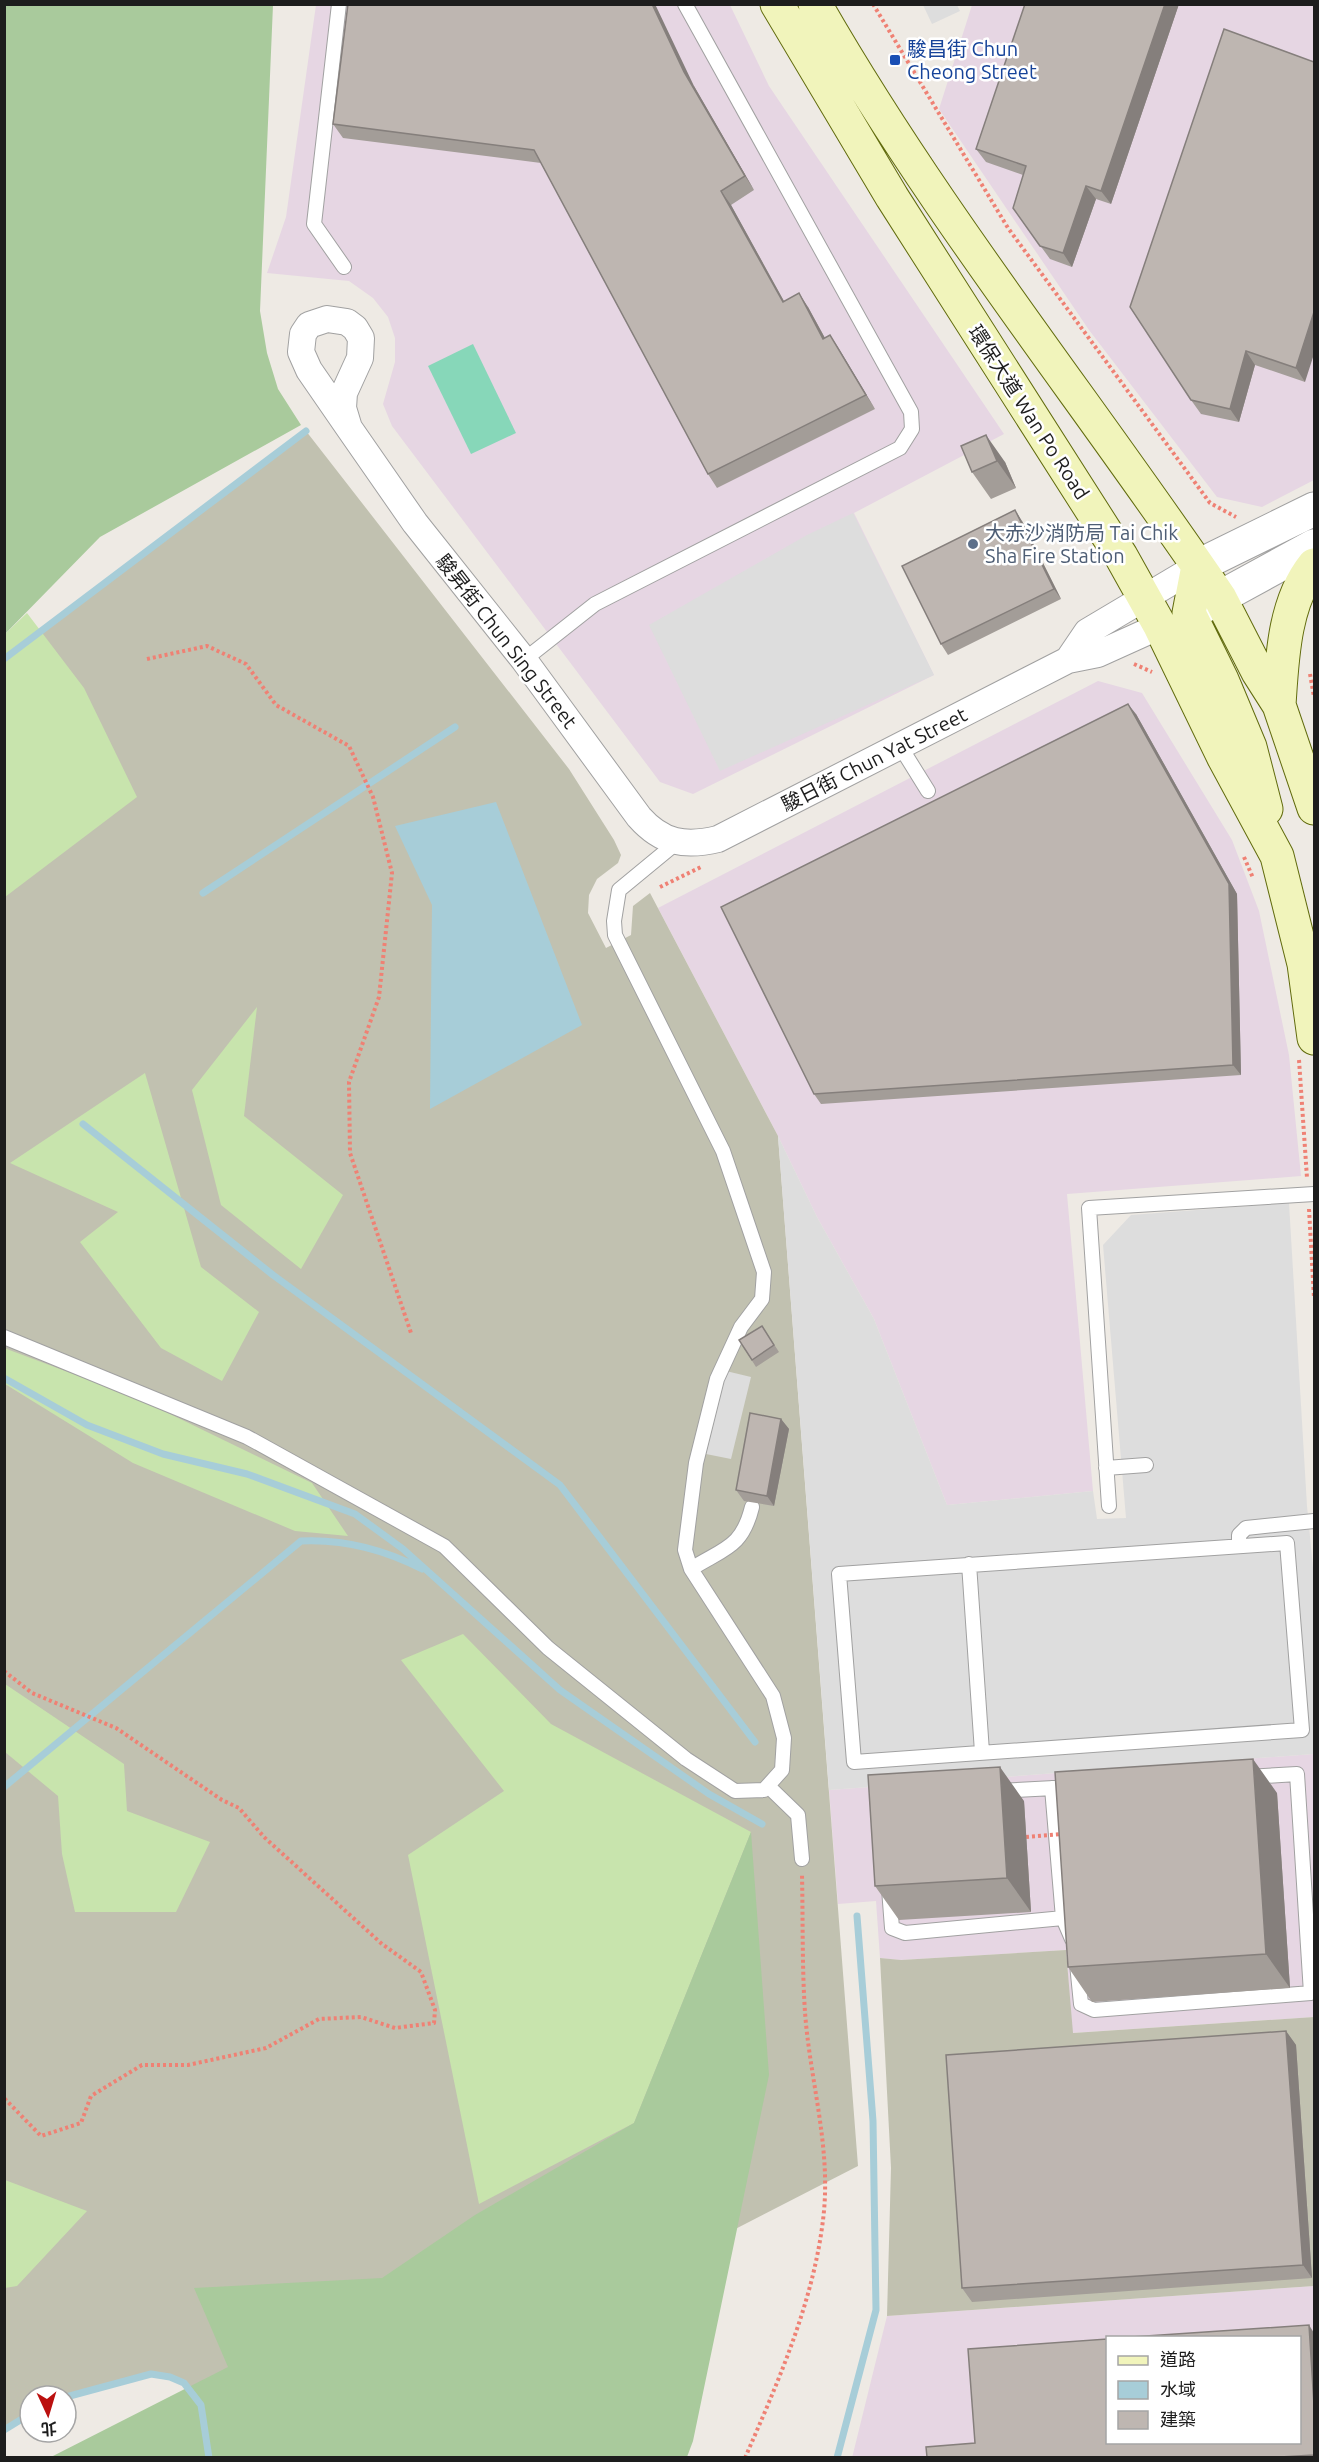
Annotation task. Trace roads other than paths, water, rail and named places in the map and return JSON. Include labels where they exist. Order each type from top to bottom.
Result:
[{"type":"main road","name":"環保大道 Wan Po Road","points":[[777,4],[892,197],[1121,556],[1144,597],[1174,620],[1224,758],[1277,856],[1304,964],[1306,1048]]},
{"type":"main road","points":[[815,4],[856,76],[1220,598],[1258,672],[1279,705],[1314,808]]},
{"type":"main road","points":[[1279,705],[1290,617],[1303,581],[1314,565]]},
{"type":"main road","points":[[1174,620],[1198,566]]},
{"type":"street","name":"駿昇街 Chun Sing Street","points":[[349,428],[415,523],[524,660],[639,817],[658,836],[676,843]]},
{"type":"street","name":"駿日街 Chun Yat Street","points":[[1068,660],[1087,632],[1198,566],[1314,508]]},
{"type":"street","name":"駿日街 Chun Yat Street","points":[[676,843],[699,843],[718,839],[1068,660],[1098,654],[1174,620],[1220,598],[1314,546]]},
{"type":"lane","points":[[339,4],[314,224],[344,267]]},
{"type":"lane","points":[[524,660],[594,604],[900,448],[912,429],[911,412],[685,4]]},
{"type":"lane","points":[[900,746],[928,791]]},
{"type":"lane","points":[[4,1337],[246,1437],[444,1545],[548,1648],[686,1759],[735,1791],[764,1790],[782,1770],[784,1738],[773,1696],[692,1569],[685,1550],[696,1463],[717,1379],[741,1327],[762,1299],[764,1272],[723,1151],[615,934],[614,921],[619,890],[676,843]]},
{"type":"lane","points":[[1109,1506],[1089,1208],[1311,1194]]},
{"type":"lane","points":[[1106,1468],[1146,1465]]},
{"type":"lane","points":[[692,1569],[740,1538],[747,1528],[752,1507]]},
{"type":"lane","points":[[1239,1546],[1239,1535],[1246,1528],[1314,1521]]},
{"type":"lane","points":[[1287,1543],[1302,1730],[854,1762],[839,1574],[1239,1546],[1287,1543]]},
{"type":"lane","points":[[969,1564],[982,1752]]},
{"type":"lane","points":[[1052,1788],[1064,1918],[1075,1946],[1081,2004],[1094,2010],[1311,1993],[1310,1928],[1297,1774],[1227,1778]]},
{"type":"lane","points":[[768,1786],[798,1815],[802,1859]]},
{"type":"lane","points":[[980,1792],[1087,1786]]},
{"type":"lane","points":[[888,1869],[892,1928],[905,1933],[1064,1918]]},
{"type":"water","points":[[496,802],[582,1025],[430,1109],[432,905],[395,826]]},
{"type":"waterway","points":[[4,659],[306,431]]},
{"type":"waterway","points":[[203,893],[455,727]]},
{"type":"waterway","points":[[83,1124],[273,1275],[560,1485],[755,1742]]},
{"type":"waterway","points":[[4,1378],[87,1425],[163,1454],[247,1474],[355,1514],[403,1549],[560,1690],[709,1794],[762,1824]]},
{"type":"waterway","points":[[4,1787],[301,1541],[332,1542],[363,1547],[393,1556],[422,1569]]},
{"type":"waterway","points":[[837,2458],[876,2310],[873,2121],[857,1916]]},
{"type":"waterway","points":[[78,2394],[151,2374],[170,2377],[184,2383],[201,2405],[209,2458]]},
{"type":"waterway","points":[[4,2430],[18,2421]]},
{"type":"place","name":"駿昌街 Chun Cheong Street","points":[[895,60]]},
{"type":"place","name":"大赤沙消防局 Tai Chik Sha Fire Station","points":[[973,544]]}]
